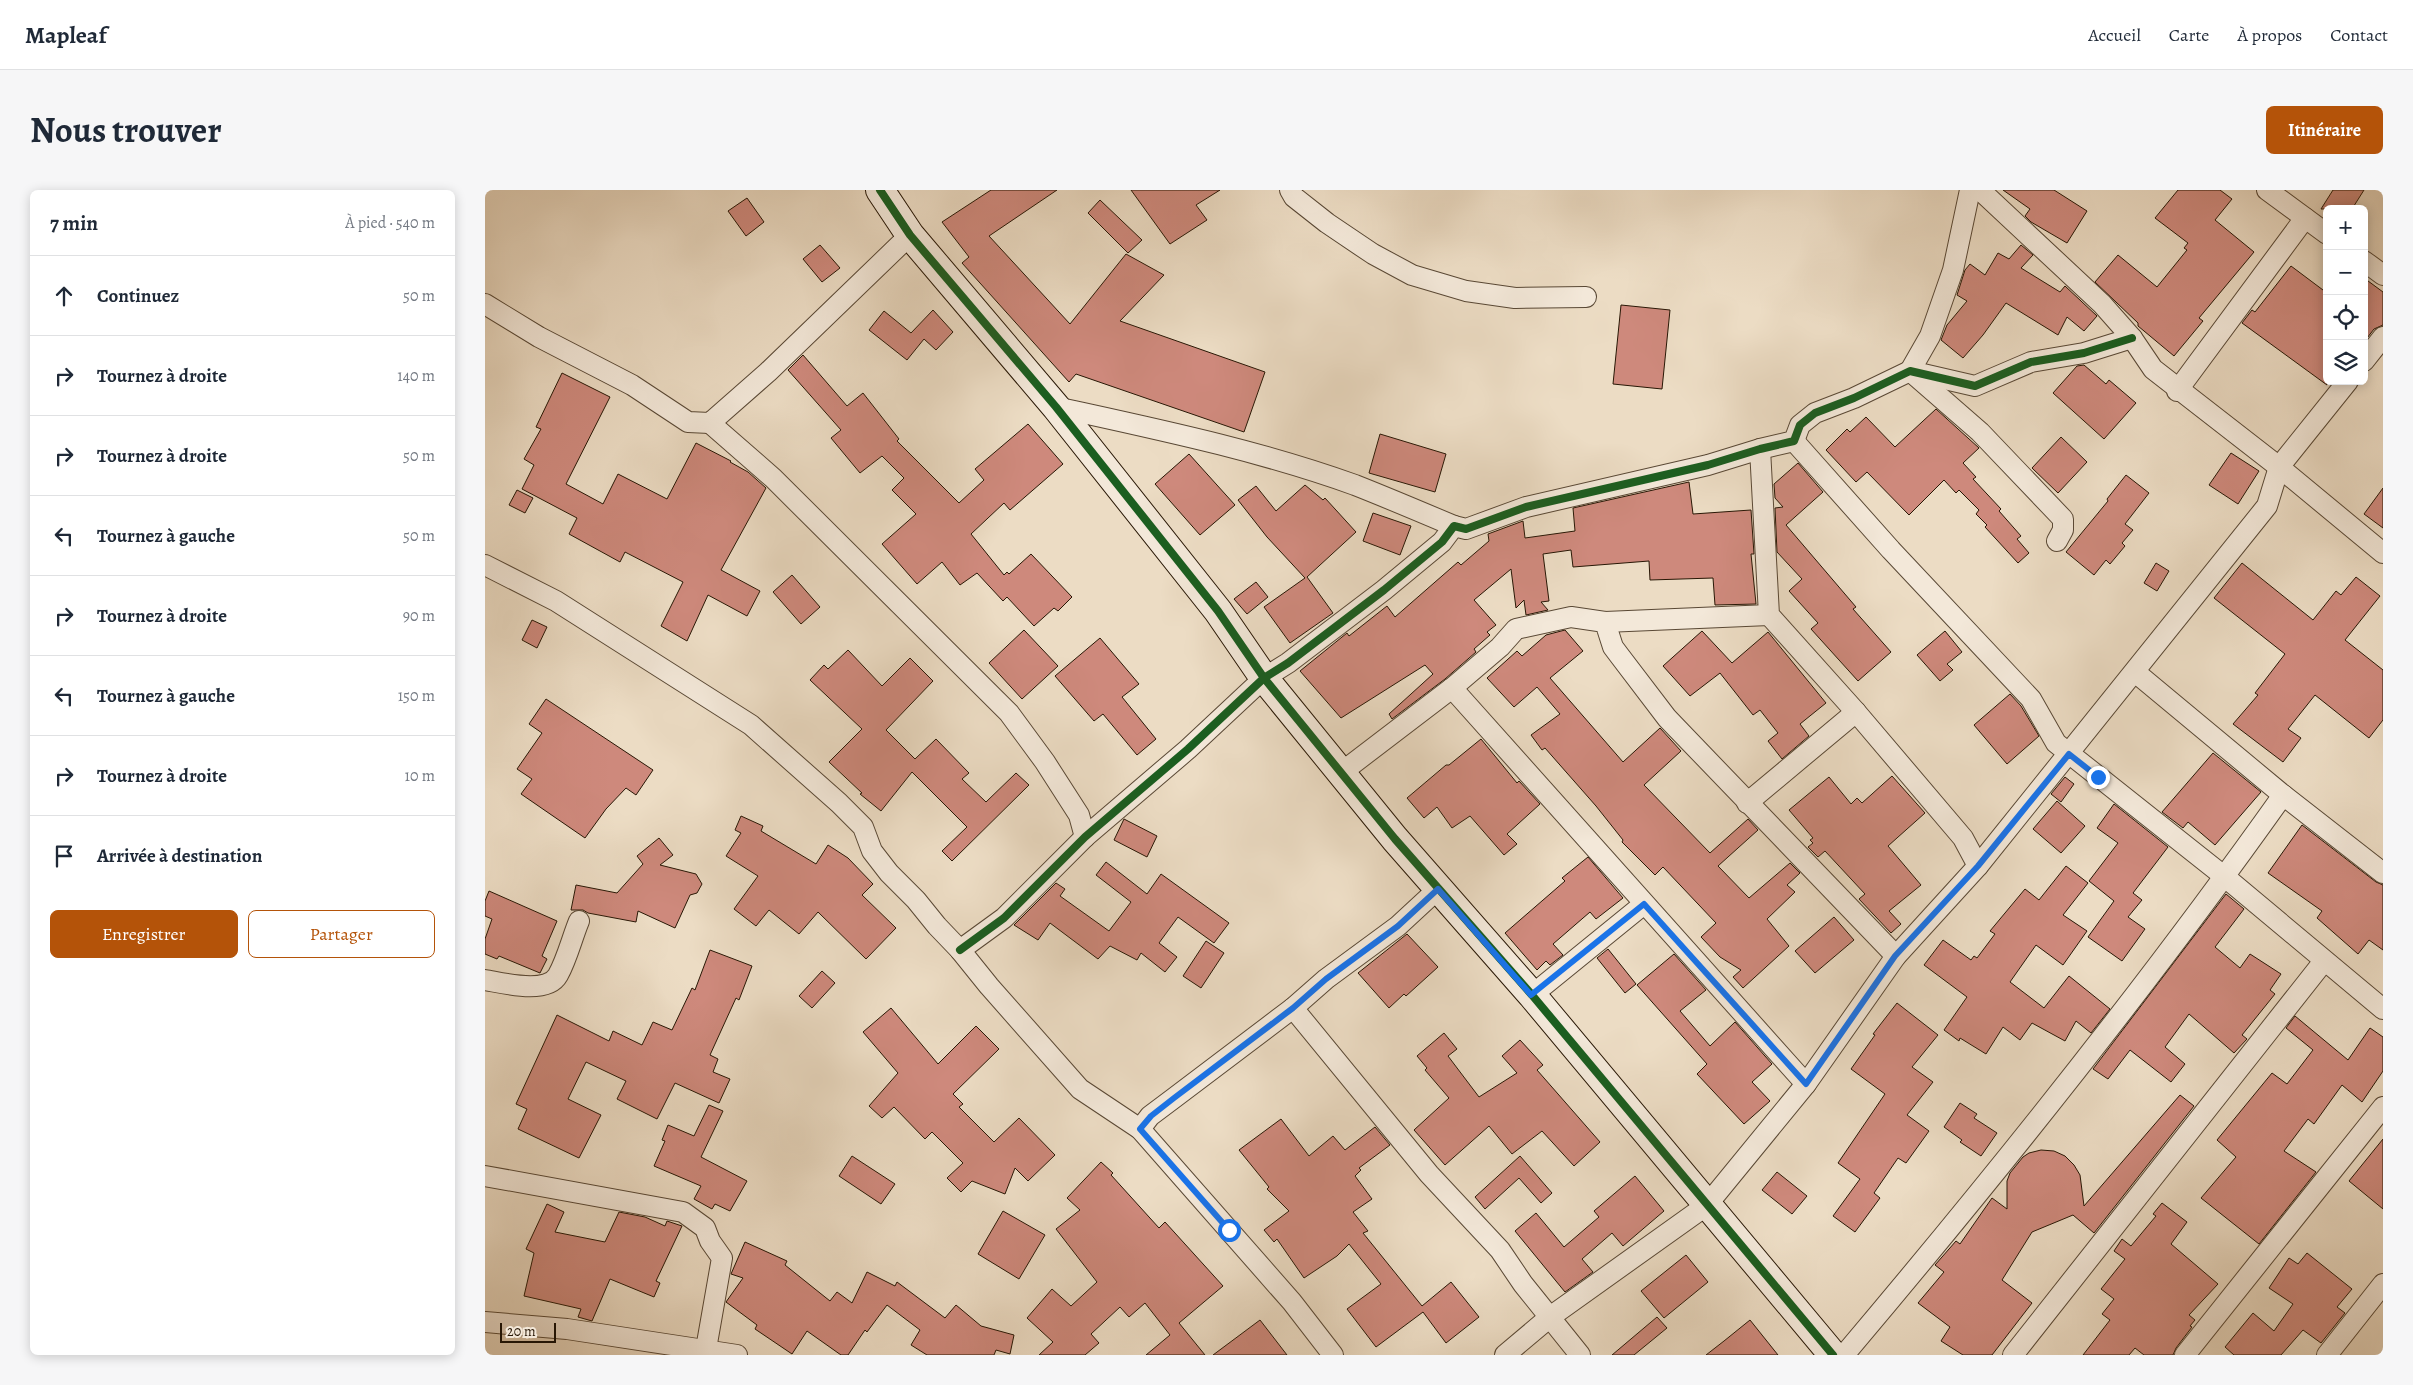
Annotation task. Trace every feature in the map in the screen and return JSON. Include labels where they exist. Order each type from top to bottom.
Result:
[{"type":"street","points":[[880,190],[910,235],[1056,407],[1218,611],[1264,678],[1438,889],[1531,995],[1833,1355]]},
{"type":"street","points":[[1290,190],[1294,197],[1327,223],[1373,254],[1412,276],[1466,291],[1506,296],[1586,297]]},
{"type":"street","points":[[1794,440],[1800,425],[1815,413],[1854,398],[1910,371],[1931,336],[1953,270],[1970,190]]},
{"type":"street","points":[[1980,190],[2095,298],[2132,338],[2153,369],[2383,553]]},
{"type":"street","points":[[2267,190],[2323,231]]},
{"type":"street","points":[[2177,390],[2305,218]]},
{"type":"street","points":[[710,423],[768,372],[910,235]]},
{"type":"street","points":[[2368,264],[2383,275]]},
{"type":"street","points":[[485,304],[539,336],[632,385],[687,422],[710,423],[773,478],[1009,713],[1045,762],[1079,815],[1085,837]]},
{"type":"street","points":[[2368,356],[2383,337]]},
{"type":"street","points":[[1910,371],[1975,386],[2031,362],[2083,353],[2132,338]]},
{"type":"street","points":[[1910,371],[1980,432],[2063,519],[2063,530],[2057,541]]},
{"type":"street","points":[[1505,1355],[1550,1317],[1707,1205],[1806,1084],[1895,956],[1978,866],[2267,506],[2279,468],[2345,385]]},
{"type":"street","points":[[1056,407],[1182,434],[1273,459],[1354,485],[1465,529],[1526,507],[1708,465],[1794,440]]},
{"type":"street","points":[[1794,440],[1891,550],[2031,699],[2057,743],[2225,877],[2383,1009]]},
{"type":"street","points":[[1760,449],[1769,615],[1856,712],[1963,838],[1978,866]]},
{"type":"street","points":[[960,950],[1004,918],[1085,837],[1188,749],[1264,678],[1289,663],[1384,590],[1442,542],[1454,526]]},
{"type":"street","points":[[485,565],[556,601],[751,725],[798,766],[863,827],[872,851],[889,873],[916,900],[1080,1089],[1140,1129],[1292,1302],[1333,1355]]},
{"type":"street","points":[[1342,772],[1452,688],[1500,647],[1516,629],[1571,617],[1605,622],[1769,615]]},
{"type":"street","points":[[1605,622],[1613,647],[1655,702],[1747,803],[1849,906],[1895,956]]},
{"type":"street","points":[[2135,672],[2283,795],[2383,873]]},
{"type":"street","points":[[1452,688],[1806,1084]]},
{"type":"street","points":[[1747,803],[1856,712]]},
{"type":"street","points":[[1844,1355],[2047,1108],[2225,877],[2283,795]]},
{"type":"street","points":[[1140,1129],[1151,1116],[1293,1008],[1326,979],[1398,926],[1438,889]]},
{"type":"street","points":[[1531,995],[1644,904]]},
{"type":"street","points":[[485,980],[530,987],[549,983],[558,976],[579,921]]},
{"type":"street","points":[[2013,1355],[2324,961]]},
{"type":"street","points":[[1293,1008],[1429,1174],[1500,1250],[1523,1284],[1580,1355]]},
{"type":"street","points":[[2185,1355],[2383,1107]]},
{"type":"street","points":[[485,1176],[683,1212],[705,1228],[710,1241],[722,1258],[705,1349]]},
{"type":"street","points":[[2327,1355],[2383,1284]]},
{"type":"street","points":[[485,1322],[567,1329],[737,1355]]},
{"type":"building","points":[[991,190],[1057,190],[989,236],[1070,324],[1126,254],[1164,275],[1120,321],[1265,372],[1244,432],[1076,374],[1069,382],[962,263],[969,257],[942,222]]},
{"type":"building","points":[[1131,190],[1220,190],[1196,205],[1207,220],[1170,244]]},
{"type":"building","points":[[2003,190],[2054,190],[2087,211],[2067,243],[2031,222],[2025,216],[2030,209]]},
{"type":"building","points":[[2178,190],[2220,190],[2232,199],[2215,220],[2254,252],[2199,318],[2203,321],[2174,356],[2138,326],[2138,323],[2095,282],[2118,255],[2157,287],[2187,250],[2184,248],[2188,243],[2155,218]]},
{"type":"building","points":[[2333,190],[2364,190],[2355,205],[2324,205]]},
{"type":"building","points":[[747,198],[764,222],[746,236],[728,211]]},
{"type":"building","points":[[1100,200],[1142,240],[1128,253],[1088,213]]},
{"type":"building","points":[[820,245],[840,268],[822,282],[803,259]]},
{"type":"building","points":[[2021,245],[2033,255],[2021,268],[2060,292],[2065,286],[2097,316],[2084,331],[2067,317],[2058,335],[2006,303],[1983,335],[1963,358],[1941,340],[1947,325],[1967,301],[1957,295],[1965,270],[1970,264],[1985,275],[1998,253],[2009,259]]},
{"type":"building","points":[[2291,266],[2323,290],[2323,382],[2242,323],[2252,310],[2255,312]]},
{"type":"building","points":[[2368,281],[2383,292],[2383,325],[2374,329],[2368,337]]},
{"type":"building","points":[[1621,305],[1670,310],[1662,389],[1613,384]]},
{"type":"building","points":[[933,310],[953,332],[936,350],[924,339],[907,360],[869,330],[884,311],[911,333]]},
{"type":"building","points":[[803,355],[847,406],[863,393],[899,439],[897,441],[959,503],[984,480],[975,469],[1028,424],[1063,464],[1010,510],[1004,503],[971,534],[1004,575],[1007,572],[1009,574],[1031,554],[1072,597],[1058,611],[1054,608],[1034,626],[1007,597],[1003,601],[977,573],[960,585],[942,562],[917,584],[882,544],[916,514],[892,490],[904,478],[882,456],[860,473],[831,438],[841,430],[788,370]]},
{"type":"building","points":[[2084,365],[2106,384],[2109,380],[2136,403],[2104,439],[2053,393],[2077,366]]},
{"type":"building","points":[[562,373],[610,397],[566,484],[603,504],[618,474],[667,499],[696,443],[731,461],[748,472],[766,488],[721,570],[760,591],[747,616],[708,595],[687,641],[661,626],[683,582],[625,552],[620,562],[569,534],[577,518],[522,489],[534,465],[524,459],[541,429],[536,427]]},
{"type":"building","points":[[1936,409],[1979,448],[1963,463],[1976,477],[1973,479],[2001,509],[1999,511],[2021,536],[2017,539],[2029,553],[2018,563],[1985,527],[1987,525],[1976,514],[1979,510],[1959,490],[1956,493],[1944,480],[1909,515],[1867,472],[1856,482],[1826,450],[1847,429],[1850,432],[1866,417],[1895,447]]},
{"type":"building","points":[[1380,434],[1446,454],[1435,492],[1369,473]]},
{"type":"building","points":[[2061,437],[2087,462],[2058,493],[2032,468]]},
{"type":"building","points":[[2231,453],[2259,471],[2238,504],[2209,485]]},
{"type":"building","points":[[1189,454],[1235,505],[1200,535],[1155,484]]},
{"type":"building","points":[[1798,463],[1823,492],[1786,525],[1856,607],[1853,609],[1891,652],[1858,681],[1811,629],[1818,623],[1789,591],[1802,579],[1777,552],[1775,508],[1783,507],[1775,498],[1774,484]]},
{"type":"building","points":[[2126,475],[2149,493],[2125,524],[2133,530],[2122,543],[2125,546],[2110,564],[2106,560],[2094,575],[2066,552],[2108,501],[2107,499]]},
{"type":"building","points":[[1689,482],[1693,514],[1751,510],[1754,554],[1751,554],[1756,604],[1715,605],[1713,578],[1650,580],[1649,561],[1573,567],[1571,550],[1543,554],[1549,601],[1541,602],[1548,610],[1526,615],[1524,600],[1516,608],[1511,569],[1474,600],[1496,625],[1487,632],[1490,635],[1474,649],[1476,652],[1445,679],[1392,719],[1389,714],[1433,674],[1425,665],[1341,718],[1300,671],[1347,633],[1349,636],[1387,606],[1395,617],[1458,562],[1461,565],[1489,541],[1488,534],[1523,521],[1525,538],[1575,531],[1573,508]]},
{"type":"building","points":[[1305,485],[1323,500],[1325,498],[1356,532],[1307,577],[1333,613],[1290,643],[1264,607],[1305,578],[1267,537],[1238,500],[1256,486],[1276,511]]},
{"type":"building","points":[[2383,488],[2383,528],[2364,514]]},
{"type":"building","points":[[517,490],[533,498],[525,513],[509,505]]},
{"type":"building","points":[[1373,513],[1411,526],[1400,555],[1363,541]]},
{"type":"building","points":[[2156,563],[2169,571],[2157,591],[2144,583]]},
{"type":"building","points":[[2242,563],[2313,620],[2336,591],[2341,595],[2356,577],[2380,596],[2345,640],[2383,670],[2383,720],[2369,738],[2315,695],[2288,729],[2301,738],[2283,762],[2233,724],[2258,695],[2255,693],[2285,654],[2214,598]]},
{"type":"building","points":[[792,575],[820,607],[801,624],[773,592]]},
{"type":"building","points":[[1256,582],[1268,597],[1247,614],[1234,599]]},
{"type":"building","points":[[532,620],[547,627],[537,648],[522,640]]},
{"type":"building","points":[[1024,630],[1058,666],[1022,699],[989,663]]},
{"type":"building","points":[[1565,630],[1583,651],[1550,678],[1623,762],[1660,728],[1681,751],[1644,785],[1710,853],[1748,819],[1758,830],[1718,866],[1749,898],[1790,863],[1800,873],[1787,885],[1795,892],[1767,919],[1789,946],[1743,988],[1733,977],[1741,970],[1720,957],[1701,937],[1716,923],[1663,867],[1655,875],[1622,842],[1623,840],[1596,806],[1545,748],[1542,750],[1531,735],[1560,714],[1537,687],[1514,707],[1487,678],[1517,651],[1522,656],[1546,635]]},
{"type":"building","points":[[1702,631],[1732,663],[1768,632],[1826,703],[1800,724],[1809,736],[1782,759],[1768,741],[1778,733],[1760,710],[1753,715],[1720,673],[1690,696],[1663,666]]},
{"type":"building","points":[[1945,631],[1962,652],[1947,664],[1953,670],[1940,681],[1917,655]]},
{"type":"building","points":[[1100,638],[1139,684],[1122,697],[1156,739],[1137,755],[1103,714],[1094,721],[1055,676]]},
{"type":"building","points":[[848,650],[882,686],[910,658],[933,681],[886,730],[915,759],[936,739],[969,773],[962,779],[986,802],[1016,773],[1029,785],[952,861],[942,851],[967,827],[912,772],[881,811],[860,794],[862,793],[829,762],[862,729],[810,680],[824,665],[828,669]]},
{"type":"building","points":[[2010,694],[2021,706],[2039,736],[2007,764],[1974,725]]},
{"type":"building","points":[[546,699],[653,770],[636,795],[626,788],[606,809],[585,838],[521,794],[532,779],[517,769],[542,733],[529,724]]},
{"type":"building","points":[[1481,739],[1517,783],[1519,781],[1540,804],[1507,834],[1517,844],[1504,855],[1470,816],[1452,828],[1437,807],[1424,818],[1407,798]]},
{"type":"building","points":[[2213,753],[2261,792],[2215,845],[2188,822],[2183,828],[2162,812]]},
{"type":"building","points":[[1892,776],[1925,813],[1888,846],[1921,885],[1889,911],[1901,924],[1891,933],[1859,899],[1865,894],[1825,851],[1818,857],[1808,847],[1813,843],[1810,840],[1813,838],[1789,810],[1829,777],[1851,804],[1857,798],[1862,803]]},
{"type":"building","points":[[2065,777],[2074,784],[2061,802],[2051,794]]},
{"type":"building","points":[[2057,801],[2085,826],[2061,853],[2033,829]]},
{"type":"building","points":[[2114,804],[2168,847],[2133,893],[2142,900],[2128,917],[2145,929],[2122,961],[2088,937],[2114,901],[2089,881],[2118,843],[2097,828]]},
{"type":"building","points":[[741,816],[763,826],[761,831],[816,864],[828,845],[848,858],[873,884],[862,895],[896,928],[866,959],[818,912],[799,934],[769,910],[756,926],[734,909],[758,876],[726,856],[741,833],[735,830]]},
{"type":"building","points":[[1124,819],[1157,836],[1147,857],[1114,840]]},
{"type":"building","points":[[2302,825],[2376,882],[2383,885],[2383,950],[2369,940],[2358,954],[2317,918],[2322,911],[2268,873]]},
{"type":"building","points":[[659,838],[673,855],[660,865],[696,874],[702,884],[697,893],[690,895],[675,928],[638,911],[636,922],[588,913],[583,910],[571,910],[576,885],[617,893],[643,864],[637,856]]},
{"type":"building","points":[[1588,857],[1623,898],[1596,919],[1590,912],[1553,944],[1563,955],[1550,965],[1546,961],[1537,970],[1505,933],[1565,881],[1562,878]]},
{"type":"building","points":[[1106,862],[1147,894],[1161,874],[1229,923],[1214,943],[1178,917],[1159,943],[1177,957],[1165,972],[1141,953],[1137,960],[1110,946],[1098,959],[1050,923],[1038,940],[1014,925],[1056,883],[1065,889],[1060,896],[1109,931],[1131,902],[1096,875]]},
{"type":"building","points":[[2066,866],[2088,883],[2063,915],[2087,931],[2063,965],[2036,945],[2010,982],[2044,1008],[2069,976],[2110,1009],[2091,1033],[2076,1021],[2065,1041],[2032,1023],[2020,1040],[2003,1027],[1986,1054],[1960,1038],[1959,1041],[1944,1030],[1967,997],[1924,965],[1943,940],[1971,960],[1974,956],[1977,958],[1995,934],[1990,931],[2025,889],[2039,900]]},
{"type":"building","points":[[489,891],[557,921],[542,956],[547,959],[540,973],[499,956],[497,959],[485,954],[485,939],[492,919],[485,916],[485,901]]},
{"type":"building","points":[[2226,894],[2244,909],[2215,947],[2240,968],[2250,954],[2281,974],[2270,990],[2275,994],[2242,1035],[2247,1039],[2234,1053],[2189,1014],[2165,1047],[2185,1064],[2171,1082],[2130,1050],[2108,1079],[2093,1069]]},
{"type":"building","points":[[1834,917],[1854,940],[1815,973],[1795,951]]},
{"type":"building","points":[[1407,934],[1438,967],[1406,996],[1404,994],[1389,1008],[1358,973]]},
{"type":"building","points":[[1206,941],[1224,953],[1201,988],[1183,976]]},
{"type":"building","points":[[1608,949],[1636,984],[1625,993],[1597,958]]},
{"type":"building","points":[[710,950],[752,966],[739,1000],[736,998],[710,1055],[718,1059],[713,1072],[730,1079],[719,1103],[675,1083],[657,1119],[617,1099],[626,1081],[586,1062],[568,1099],[601,1115],[579,1158],[518,1129],[527,1109],[516,1104],[557,1015],[609,1041],[613,1031],[642,1045],[653,1022],[672,1030],[692,988],[695,990]]},
{"type":"building","points":[[1674,954],[1706,990],[1680,1011],[1710,1046],[1735,1022],[1772,1064],[1752,1082],[1770,1101],[1744,1124],[1697,1074],[1707,1064],[1637,985]]},
{"type":"building","points":[[822,971],[835,983],[812,1008],[799,996]]},
{"type":"building","points":[[1897,1003],[1938,1035],[1912,1067],[1933,1082],[1907,1115],[1929,1131],[1906,1163],[1898,1158],[1874,1193],[1880,1198],[1855,1232],[1833,1216],[1860,1179],[1838,1163],[1885,1094],[1851,1069],[1875,1035],[1873,1034]]},
{"type":"building","points":[[891,1008],[938,1064],[976,1026],[999,1049],[953,1094],[963,1104],[959,1107],[994,1142],[1019,1118],[1055,1155],[1028,1181],[1015,1168],[1005,1194],[972,1181],[961,1192],[947,1178],[963,1163],[932,1132],[925,1139],[894,1107],[882,1118],[869,1106],[898,1073],[863,1032]]},
{"type":"building","points":[[2295,1016],[2348,1060],[2370,1028],[2383,1037],[2383,1071],[2362,1102],[2342,1085],[2314,1124],[2308,1119],[2284,1151],[2316,1172],[2259,1244],[2201,1198],[2236,1157],[2217,1140],[2272,1073],[2287,1084],[2313,1050],[2286,1028]]},
{"type":"building","points":[[1444,1033],[1457,1049],[1448,1056],[1479,1097],[1517,1073],[1502,1056],[1520,1040],[1543,1065],[1537,1070],[1600,1142],[1574,1166],[1542,1131],[1512,1154],[1489,1126],[1445,1165],[1414,1130],[1449,1098],[1425,1070],[1427,1068],[1417,1056]]},
{"type":"building","points":[[2180,1095],[2194,1106],[2094,1233],[2073,1215],[2032,1232],[2002,1280],[2032,1303],[1992,1355],[1963,1355],[1941,1341],[1950,1327],[1918,1303],[1944,1272],[1935,1265],[1956,1241],[1960,1244],[1992,1198],[2007,1209],[2007,1181],[2010,1173],[2023,1157],[2029,1153],[2041,1150],[2054,1151],[2065,1156],[2080,1175],[2084,1206]]},
{"type":"building","points":[[1960,1103],[1977,1114],[1974,1118],[1997,1133],[1981,1156],[1960,1142],[1962,1140],[1944,1127]]},
{"type":"building","points":[[709,1105],[723,1111],[701,1157],[747,1181],[730,1211],[715,1204],[712,1209],[694,1199],[701,1186],[654,1166],[665,1141],[662,1140],[668,1125],[694,1136]]},
{"type":"building","points":[[1281,1119],[1309,1156],[1333,1136],[1345,1150],[1375,1127],[1390,1145],[1359,1168],[1361,1170],[1355,1176],[1372,1199],[1353,1212],[1368,1231],[1363,1233],[1422,1306],[1451,1282],[1479,1317],[1446,1343],[1423,1312],[1376,1347],[1347,1309],[1381,1284],[1349,1244],[1337,1256],[1304,1278],[1277,1239],[1274,1242],[1264,1230],[1289,1211],[1267,1189],[1269,1187],[1239,1150]]},
{"type":"building","points":[[2383,1139],[2383,1209],[2349,1181]]},
{"type":"building","points":[[852,1156],[895,1184],[881,1204],[839,1176]]},
{"type":"building","points":[[1520,1156],[1552,1193],[1541,1203],[1519,1178],[1485,1209],[1475,1197]]},
{"type":"building","points":[[1101,1162],[1113,1173],[1111,1175],[1159,1228],[1165,1222],[1223,1286],[1179,1323],[1205,1355],[1146,1355],[1170,1335],[1145,1303],[1129,1317],[1120,1307],[1091,1334],[1099,1343],[1085,1355],[1039,1355],[1053,1342],[1027,1318],[1052,1289],[1071,1306],[1097,1282],[1056,1229],[1080,1210],[1067,1198]]},
{"type":"building","points":[[1777,1172],[1807,1196],[1792,1214],[1762,1190]]},
{"type":"building","points":[[1635,1176],[1664,1211],[1623,1246],[1612,1233],[1582,1259],[1593,1272],[1565,1292],[1515,1231],[1536,1213],[1564,1247],[1599,1217],[1594,1211]]},
{"type":"building","points":[[2162,1203],[2187,1222],[2171,1244],[2218,1284],[2189,1315],[2195,1320],[2173,1355],[2144,1355],[2135,1348],[2129,1355],[2083,1355],[2110,1320],[2102,1314],[2114,1299],[2101,1289],[2125,1259],[2114,1251],[2122,1239],[2131,1246],[2156,1216],[2153,1214]]},
{"type":"building","points":[[547,1204],[564,1212],[555,1232],[605,1242],[619,1212],[645,1217],[665,1226],[667,1221],[682,1226],[656,1281],[660,1283],[654,1297],[610,1279],[592,1321],[578,1317],[581,1309],[524,1296],[534,1253],[526,1249]]},
{"type":"building","points":[[1003,1211],[1045,1235],[1019,1279],[978,1254]]},
{"type":"building","points":[[745,1242],[787,1261],[785,1265],[830,1301],[837,1292],[852,1303],[867,1272],[895,1286],[897,1282],[945,1318],[956,1305],[981,1326],[1014,1335],[1010,1354],[996,1350],[994,1355],[927,1355],[911,1345],[920,1330],[887,1305],[867,1332],[865,1330],[848,1355],[841,1355],[807,1331],[792,1354],[755,1329],[757,1325],[726,1302],[743,1278],[731,1274]]},
{"type":"building","points":[[2307,1253],[2352,1289],[2337,1307],[2345,1313],[2321,1343],[2303,1330],[2281,1355],[2234,1355],[2225,1347],[2253,1313],[2274,1331],[2293,1304],[2269,1288],[2289,1258],[2298,1264]]},
{"type":"building","points":[[1686,1255],[1708,1282],[1664,1318],[1641,1291]]},
{"type":"building","points":[[1657,1317],[1667,1328],[1634,1355],[1612,1355]]},
{"type":"building","points":[[1260,1320],[1287,1355],[1213,1355]]},
{"type":"building","points":[[1750,1320],[1778,1355],[1706,1355],[1724,1341]]},
{"type":"cycle path","points":[[880,190],[910,235],[1056,407],[1218,611],[1264,678],[1395,839],[1532,995],[1833,1355]]},
{"type":"cycle path","points":[[960,950],[1004,918],[1085,837],[1188,749],[1264,678],[1288,663],[1384,590],[1442,542],[1454,526],[1466,529],[1526,507],[1708,465],[1794,441],[1800,425],[1815,413],[1854,398],[1910,371],[1975,386],[2031,362],[2084,353],[2132,338]]},
{"type":"route","points":[[1229,1230],[1140,1129],[1151,1116],[1293,1008],[1326,979],[1398,926],[1438,889],[1531,995],[1644,904],[1806,1084],[1895,956],[1978,866],[2069,754],[2098,777]]}]
